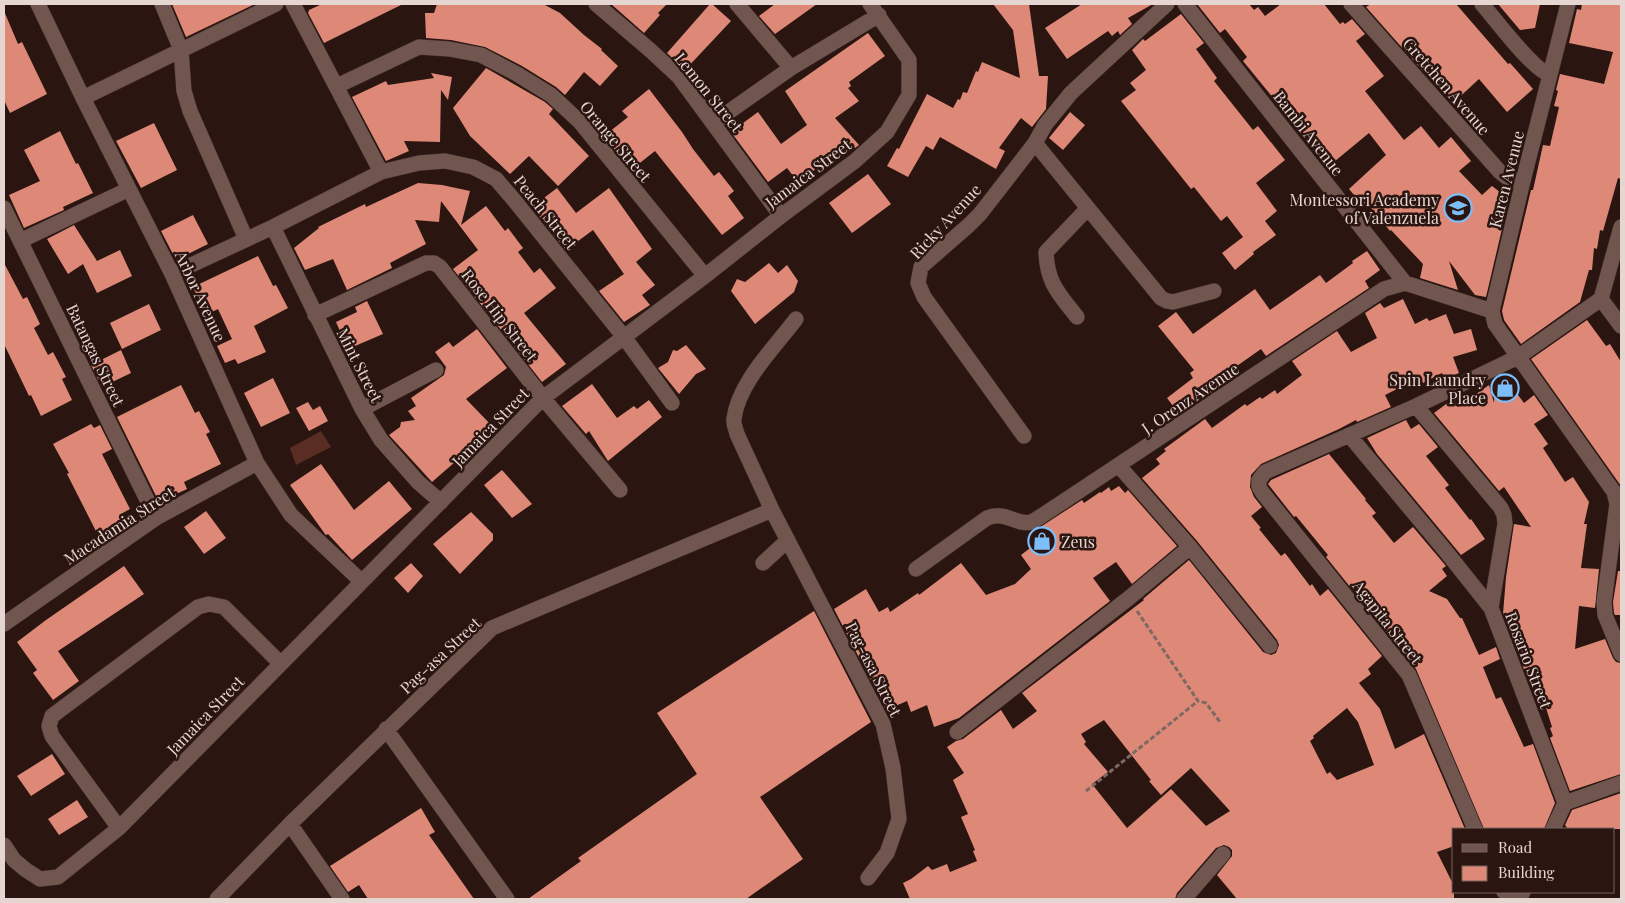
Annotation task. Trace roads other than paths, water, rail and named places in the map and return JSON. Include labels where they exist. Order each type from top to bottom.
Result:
[{"type":"street","name":"Arbor Avenue","points":[[38,4],[172,274],[257,463],[292,516],[362,581]]},
{"type":"street","points":[[162,4],[180,50],[184,91],[190,111],[246,239]]},
{"type":"street","points":[[83,98],[276,4]]},
{"type":"street","points":[[293,4],[338,86],[381,172]]},
{"type":"street","name":"Lemon Street","points":[[596,4],[650,50],[678,77],[781,216]]},
{"type":"street","points":[[737,4],[791,68]]},
{"type":"street","name":"Ricky Avenue","points":[[1024,436],[924,297],[918,283],[921,268],[980,214],[1035,143],[1045,125],[1071,93],[1167,4]]},
{"type":"street","name":"Bambi Avenue","points":[[1185,4],[1405,283]]},
{"type":"street","name":"Gretchen Avenue","points":[[1351,4],[1500,172],[1510,180],[1523,181]]},
{"type":"street","points":[[1482,4],[1533,64],[1544,73],[1550,75]]},
{"type":"street","name":"Karen Avenue","points":[[1492,311],[1568,4]]},
{"type":"street","name":"Jamaica Street","points":[[4,845],[14,860],[40,879],[58,877],[119,828],[543,398],[855,161],[887,132],[909,95],[909,60],[875,9],[713,123]]},
{"type":"street","name":"Orange Street","points":[[338,86],[419,47],[449,49],[481,55],[517,74],[550,95],[580,122],[705,276]]},
{"type":"street","points":[[1035,143],[1161,298],[1174,302],[1214,291]]},
{"type":"street","name":"Peach Street","points":[[172,274],[273,227],[381,172],[418,163],[445,161],[473,167],[496,179],[514,200],[624,337],[672,403]]},
{"type":"street","points":[[20,241],[129,189]]},
{"type":"street","name":"Batangas Street","points":[[4,208],[156,518]]},
{"type":"street","points":[[1078,317],[1054,288],[1046,267],[1046,252],[1088,208]]},
{"type":"street","name":"Mint Street","points":[[273,227],[362,409],[381,440],[418,482],[441,502]]},
{"type":"street","points":[[1491,608],[1349,436],[1518,357],[1601,299],[1621,227]]},
{"type":"street","name":"Rose Hip Street","points":[[315,315],[426,263],[434,263],[440,267],[543,398],[620,490]]},
{"type":"street","points":[[1405,283],[1492,311],[1495,324],[1614,492],[1617,504],[1604,602],[1605,616],[1621,654]]},
{"type":"street","name":"J. Orenz Avenue","points":[[916,569],[995,514],[1022,522],[1031,522],[1119,466],[1384,289],[1405,283]]},
{"type":"street","points":[[1601,299],[1621,326]]},
{"type":"street","name":"Pag-asa Street","points":[[796,319],[752,376],[739,400],[734,421],[737,434],[772,510],[883,724],[893,768],[899,819],[887,853],[868,878]]},
{"type":"street","points":[[362,409],[436,370]]},
{"type":"street","name":"Rosario Street","points":[[1416,406],[1501,508],[1504,516],[1505,524],[1491,608],[1565,804]]},
{"type":"street","name":"Agapita Street","points":[[1349,436],[1265,472],[1259,480],[1262,492],[1409,675],[1475,828]]},
{"type":"street","name":"Macadamia Street","points":[[4,624],[156,518],[257,463]]},
{"type":"street","points":[[1119,466],[1190,547],[1270,646]]},
{"type":"street","name":"Pag-asa Street","points":[[217,899],[386,729],[492,628],[772,510]]},
{"type":"street","points":[[763,562],[788,540]]},
{"type":"street","points":[[957,732],[1129,598],[1190,547]]},
{"type":"street","points":[[119,828],[52,736],[49,726],[52,716],[198,607],[209,604],[224,607],[280,663]]},
{"type":"street","points":[[386,729],[507,899]]},
{"type":"street","points":[[1553,828],[1565,804],[1621,783]]},
{"type":"street","points":[[290,824],[342,899]]},
{"type":"street","points":[[1184,899],[1223,854]]},
{"type":"street","points":[[1508,893],[1516,895],[1522,893]]},
{"type":"place","name":"Montessori Academy of Valenzuela","points":[[1458,208]]},
{"type":"place","name":"Spin Laundry Place","points":[[1505,388]]},
{"type":"place","name":"Zeus","points":[[1042,541]]}]
